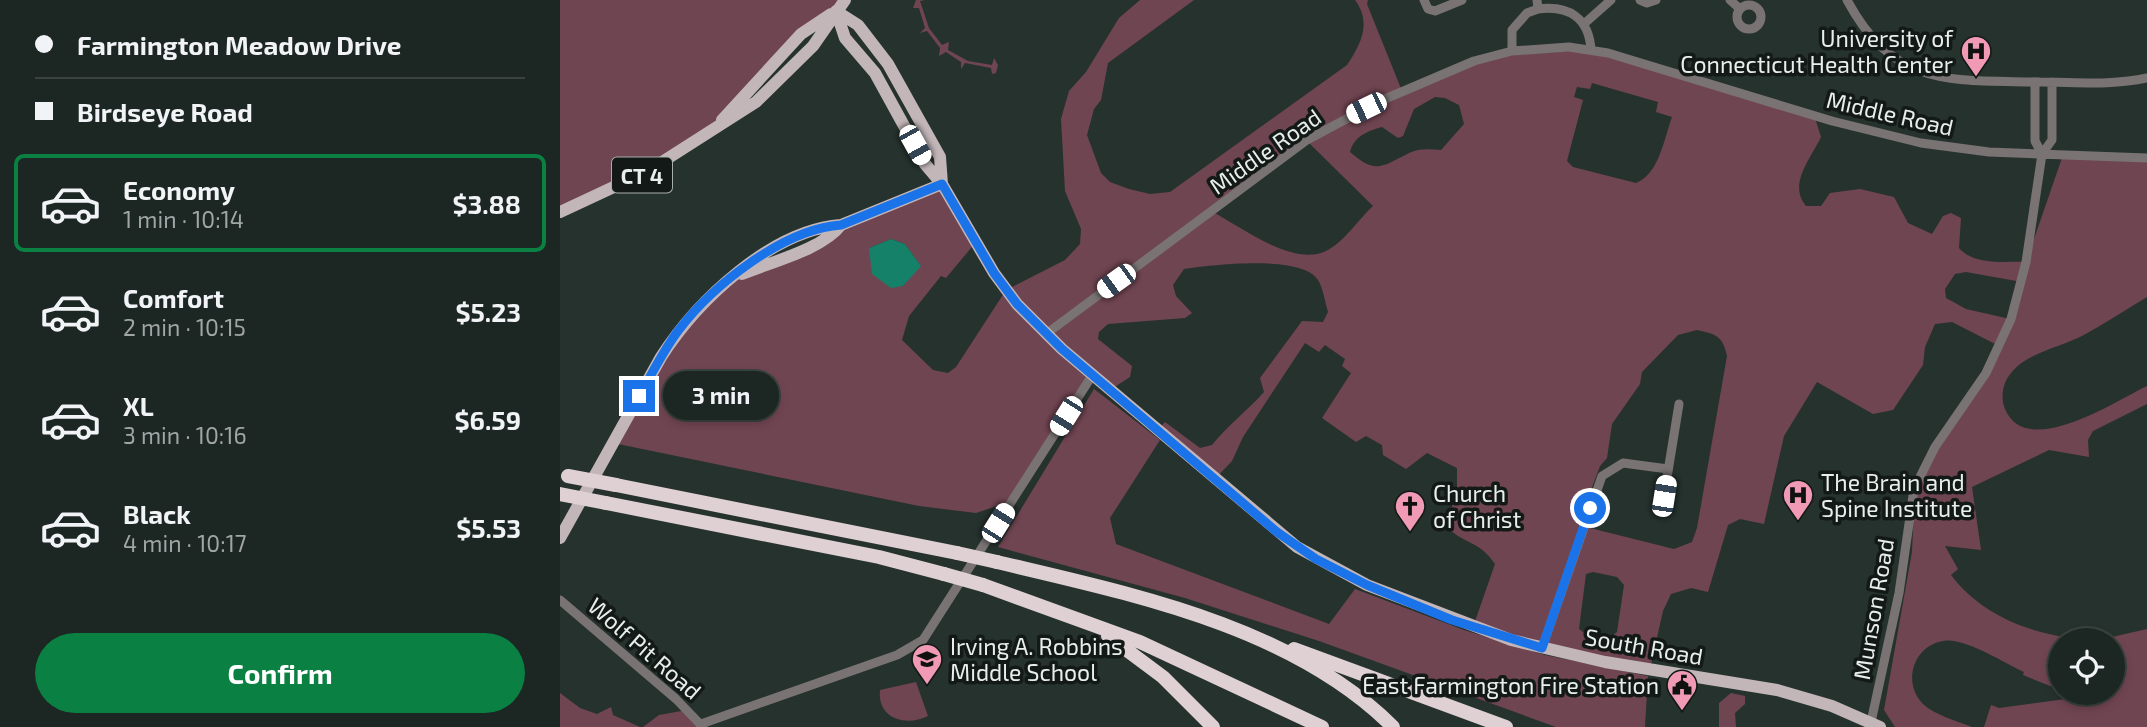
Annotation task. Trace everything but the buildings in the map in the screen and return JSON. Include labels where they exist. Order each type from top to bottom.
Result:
[{"type":"highway","points":[[564,475],[957,553],[1153,603],[1312,654],[1506,727]]},
{"type":"highway","points":[[560,494],[944,573],[1140,642],[1322,727]]},
{"type":"highway","points":[[1070,616],[1134,653],[1175,688],[1213,727]]},
{"type":"highway","points":[[1269,642],[1332,678],[1392,727]]},
{"type":"main road","name":"CT 4","points":[[560,212],[648,171],[717,125],[744,111],[776,84],[813,46],[845,0]]},
{"type":"main road","name":"South Road","points":[[836,11],[845,38],[875,73],[925,164],[942,184],[1006,290],[1046,334],[1257,516],[1316,559],[1423,609],[1542,648],[1638,668],[1777,690],[1875,725]]},
{"type":"main road","points":[[560,538],[668,345],[690,317],[764,253],[826,226],[841,225],[942,184]]},
{"type":"street","points":[[1424,0],[1428,9],[1434,11],[1462,0]]},
{"type":"street","points":[[1585,23],[1611,0]]},
{"type":"street","points":[[1640,0],[1647,3],[1656,0]]},
{"type":"street","points":[[1730,0],[1740,9]]},
{"type":"street","points":[[1847,0],[1874,40],[1914,69],[1959,81],[2112,83],[2147,78]]},
{"type":"street","points":[[1512,51],[1514,25],[1537,4],[1573,13],[1585,23],[1591,50]]},
{"type":"street","name":"Middle Road","points":[[1046,334],[1307,140],[1378,102],[1474,61],[1512,51],[1548,47],[1591,50],[1896,138],[1966,149],[2147,158]]},
{"type":"street","name":"Munson Road","points":[[2035,82],[2035,142],[2042,154]]},
{"type":"street","name":"Munson Road","points":[[1875,725],[1899,593],[1914,489],[1935,447],[1986,373],[2011,319],[2026,262],[2042,154],[2052,140],[2052,82]]},
{"type":"street","points":[[702,725],[897,655],[923,639],[936,625],[1093,374]]},
{"type":"street","points":[[1664,496],[1679,404]]},
{"type":"street","points":[[1542,648],[1602,476],[1623,463],[1668,470]]},
{"type":"street","name":"Wolf Pit Road","points":[[560,600],[702,725]]},
{"type":"shaded area","points":[[560,0],[845,0],[696,141],[560,212]]},
{"type":"shaded area","points":[[916,0],[925,0],[920,1],[929,28],[942,45],[949,42],[948,50],[968,61],[992,65],[994,58],[998,65],[996,73],[992,74],[991,68],[965,63],[961,69],[961,62],[946,52],[939,56],[940,48],[927,31],[920,33],[925,28],[919,8],[913,8]]},
{"type":"shaded area","points":[[1140,0],[1194,0],[1108,63],[1101,100],[1094,109],[1087,135],[1101,173],[1110,182],[1150,194],[1170,192],[1347,65],[1357,49],[1364,25],[1355,0],[1368,0],[1367,4],[1402,91],[1490,56],[1591,50],[1814,115],[1821,137],[1800,181],[1801,198],[1806,206],[1821,206],[1830,193],[1860,189],[1894,197],[1908,223],[1932,234],[1943,216],[1951,213],[1961,218],[1959,248],[1981,260],[2026,262],[2063,155],[2147,158],[2147,297],[2082,336],[2044,351],[2017,366],[2004,385],[2003,405],[2016,423],[2031,429],[2072,423],[2147,386],[2147,404],[2093,431],[2088,440],[2089,457],[2049,450],[1972,487],[1981,550],[1945,546],[1958,569],[1951,575],[1980,604],[2016,624],[2048,633],[2048,685],[2023,675],[2024,672],[1973,647],[1943,641],[1924,650],[1918,658],[1912,676],[1913,686],[1923,704],[1972,727],[1895,727],[1884,710],[1912,552],[1915,485],[1999,346],[1952,322],[1935,324],[1925,347],[1923,365],[1893,410],[1873,414],[1817,382],[1784,436],[1764,524],[1740,519],[1728,525],[1708,592],[1691,588],[1671,594],[1663,611],[1651,664],[1638,668],[1473,627],[1495,564],[1483,550],[1445,525],[1457,494],[1457,468],[1427,453],[1406,469],[1383,455],[1382,445],[1366,436],[1356,442],[1322,418],[1351,373],[1342,366],[1345,359],[1325,345],[1319,352],[1305,343],[1243,437],[1232,461],[1215,479],[1158,430],[1165,422],[1200,448],[1212,445],[1264,392],[1260,378],[1302,321],[1323,322],[1328,312],[1320,283],[1309,272],[1294,267],[1255,263],[1184,269],[1173,285],[1176,296],[1192,313],[1185,318],[1108,324],[1099,332],[1098,339],[1132,366],[1130,377],[1110,390],[1093,375],[1012,501],[976,513],[919,506],[613,443],[661,357],[734,278],[942,184],[976,242],[946,278],[941,276],[909,316],[902,340],[933,370],[948,373],[956,367],[1006,290],[1065,260],[1080,244],[1081,229],[1065,191],[1061,119],[1069,91],[1086,72],[1119,18]],"holes":[[[1592,83],[1658,102],[1656,112],[1672,117],[1660,155],[1650,172],[1636,183],[1573,167],[1567,161],[1583,100],[1574,97],[1577,87],[1590,89]],[[1435,97],[1445,98],[1459,105],[1464,124],[1441,150],[1417,150],[1380,166],[1367,164],[1350,152],[1358,138],[1382,127],[1398,138],[1403,136],[1414,109]],[[1307,141],[1373,206],[1339,242],[1326,251],[1313,255],[1299,254],[1268,244],[1213,212]],[[891,239],[905,244],[920,265],[903,286],[869,248]],[[1966,272],[2022,282],[2010,319],[1966,309],[1946,298],[1945,289],[1955,274]],[[1697,330],[1709,333],[1721,340],[1727,356],[1697,528],[1692,542],[1674,549],[1578,525],[1600,466],[1607,458],[1612,424],[1640,384],[1642,372],[1678,335]],[[1593,572],[1617,577],[1624,585],[1617,632],[1611,637],[1586,634],[1579,629],[1586,574]]]},
{"type":"shaded area","points":[[891,239],[905,244],[921,266],[903,286],[891,288],[872,274],[869,248]]},
{"type":"shaded area","points":[[1094,389],[1160,440],[1110,518],[1116,544],[1329,624],[1355,589],[1464,630],[1545,655],[1648,676],[1645,727],[1556,727],[1319,641],[1185,598],[998,547]]},
{"type":"shaded area","points":[[2147,629],[2147,727],[1984,727],[1991,705],[1999,708],[2048,701],[2048,705],[2125,705],[2125,634]]},
{"type":"shaded area","points":[[916,682],[928,716],[911,721],[888,714],[880,700],[880,690]]},
{"type":"shaded area","points":[[560,693],[580,708],[597,714],[611,707],[613,715],[640,727],[560,727]]},
{"type":"shaded area","points":[[1731,693],[1745,696],[1745,704],[1735,713],[1736,727],[1719,727],[1719,703]]},
{"type":"shaded area","points":[[687,710],[703,727],[643,727],[659,715]]},
{"type":"place","name":"University of Connecticut Health Center","points":[[1976,78]]},
{"type":"place","name":"The Brain and Spine Institute","points":[[1798,522]]},
{"type":"place","name":"Church of Christ","points":[[1410,533]]},
{"type":"place","name":"Irving A. Robbins Middle School","points":[[927,686]]},
{"type":"place","name":"East Farmington Fire Station","points":[[1682,712]]},
{"type":"route","points":[[639,396],[680,329],[702,304],[747,264],[792,239],[826,226],[841,225],[942,184],[994,273],[1017,304],[1046,334],[1257,516],[1297,547],[1342,573],[1452,620],[1542,648],[1590,508]]}]
